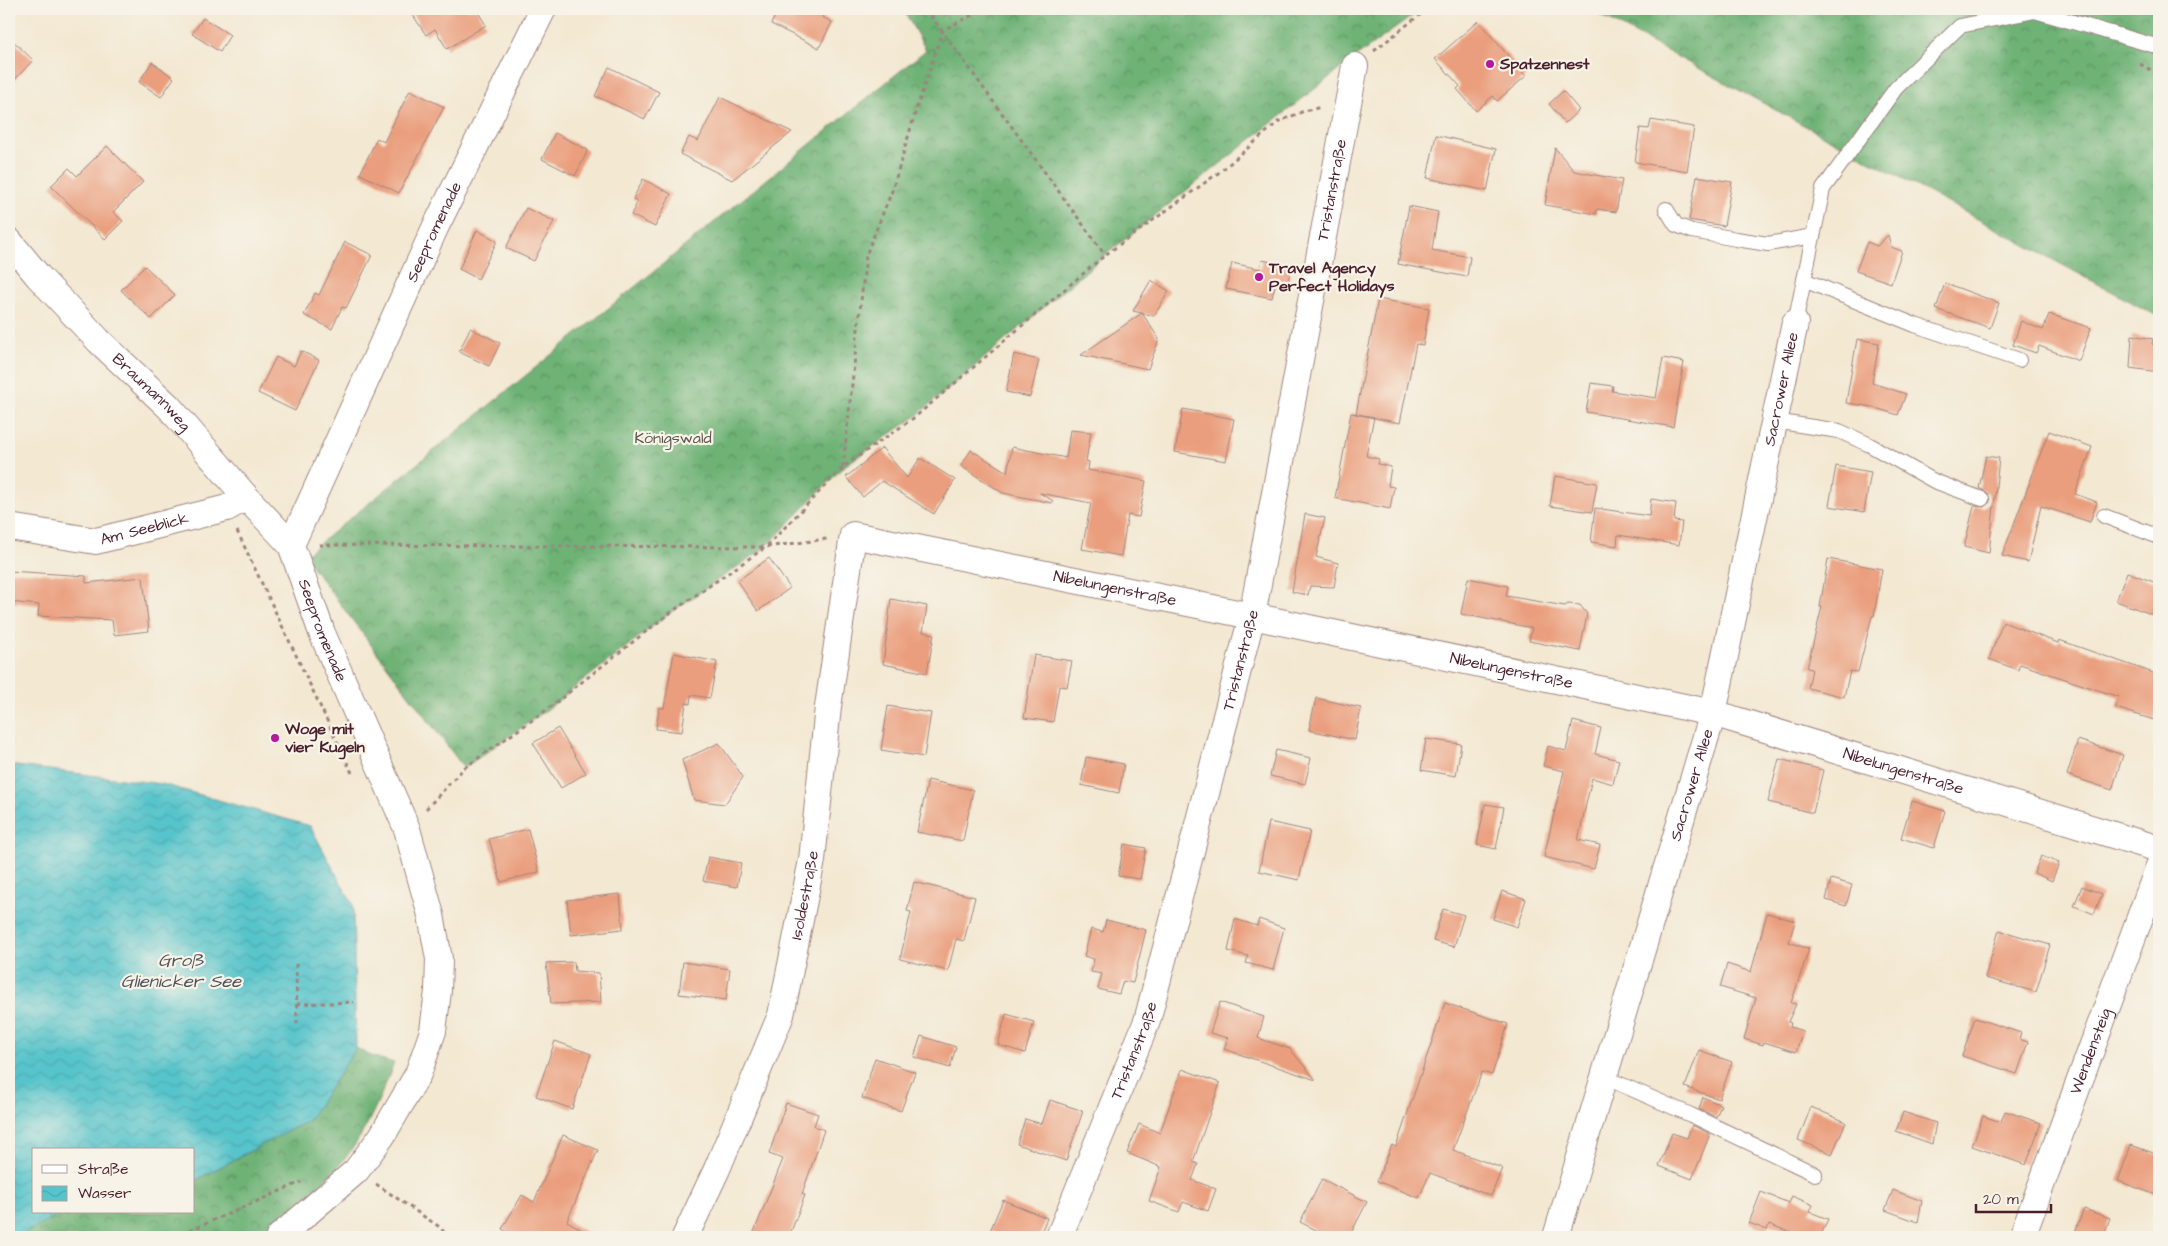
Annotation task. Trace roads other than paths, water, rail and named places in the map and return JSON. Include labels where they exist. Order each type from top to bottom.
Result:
[{"type":"street","name":"Seepromenade","points":[[279,1237],[356,1171],[403,1103],[418,1074],[433,1031],[439,959],[432,915],[407,829],[322,633],[290,545],[435,228],[543,9]]},
{"type":"street","name":"Tristanstraße","points":[[1059,1237],[1147,1021],[1252,616],[1355,66]]},
{"type":"street","name":"Braumannweg","points":[[9,241],[38,276],[169,407],[236,502],[290,545]]},
{"type":"street","name":"Sacrower Allee","points":[[1556,1237],[1713,713],[1795,323]]},
{"type":"street","name":"Am Seeblick","points":[[9,527],[96,541],[236,502]]},
{"type":"street","name":"Nibelungenstraße","points":[[852,535],[1252,616],[1713,713],[2159,849]]},
{"type":"street","name":"Isoldestraße","points":[[685,1237],[717,1170],[781,1016],[812,860],[828,707],[852,535]]},
{"type":"street","name":"Wendensteig","points":[[2022,1237],[2159,866]]},
{"type":"lane","points":[[1795,323],[1823,189],[1896,88],[1960,26],[2035,11],[2159,47]]},
{"type":"lane","points":[[1666,209],[1676,225],[1692,231],[1768,244],[1813,236]]},
{"type":"lane","points":[[1804,280],[1915,325],[2019,360]]},
{"type":"lane","points":[[1774,421],[1839,431],[1868,444],[1934,482],[1982,499]]},
{"type":"lane","points":[[2104,516],[2159,537]]},
{"type":"lane","points":[[1604,1077],[1692,1115],[1815,1174]]},
{"type":"water","name":"Groß Glienicker See","points":[[9,765],[162,784],[310,826],[353,905],[356,1048],[309,1120],[195,1180],[195,1148],[32,1148],[32,1214],[60,1214],[17,1237],[9,1237]]},
{"type":"place","name":"Spatzennest","points":[[1490,64]]},
{"type":"place","name":"Travel Agency Perfect Holidays","points":[[1259,277]]},
{"type":"place","name":"Woge mit vier Kugeln","points":[[275,738]]},
{"type":"park label","name":"Königswald","points":[[673,438]]}]
